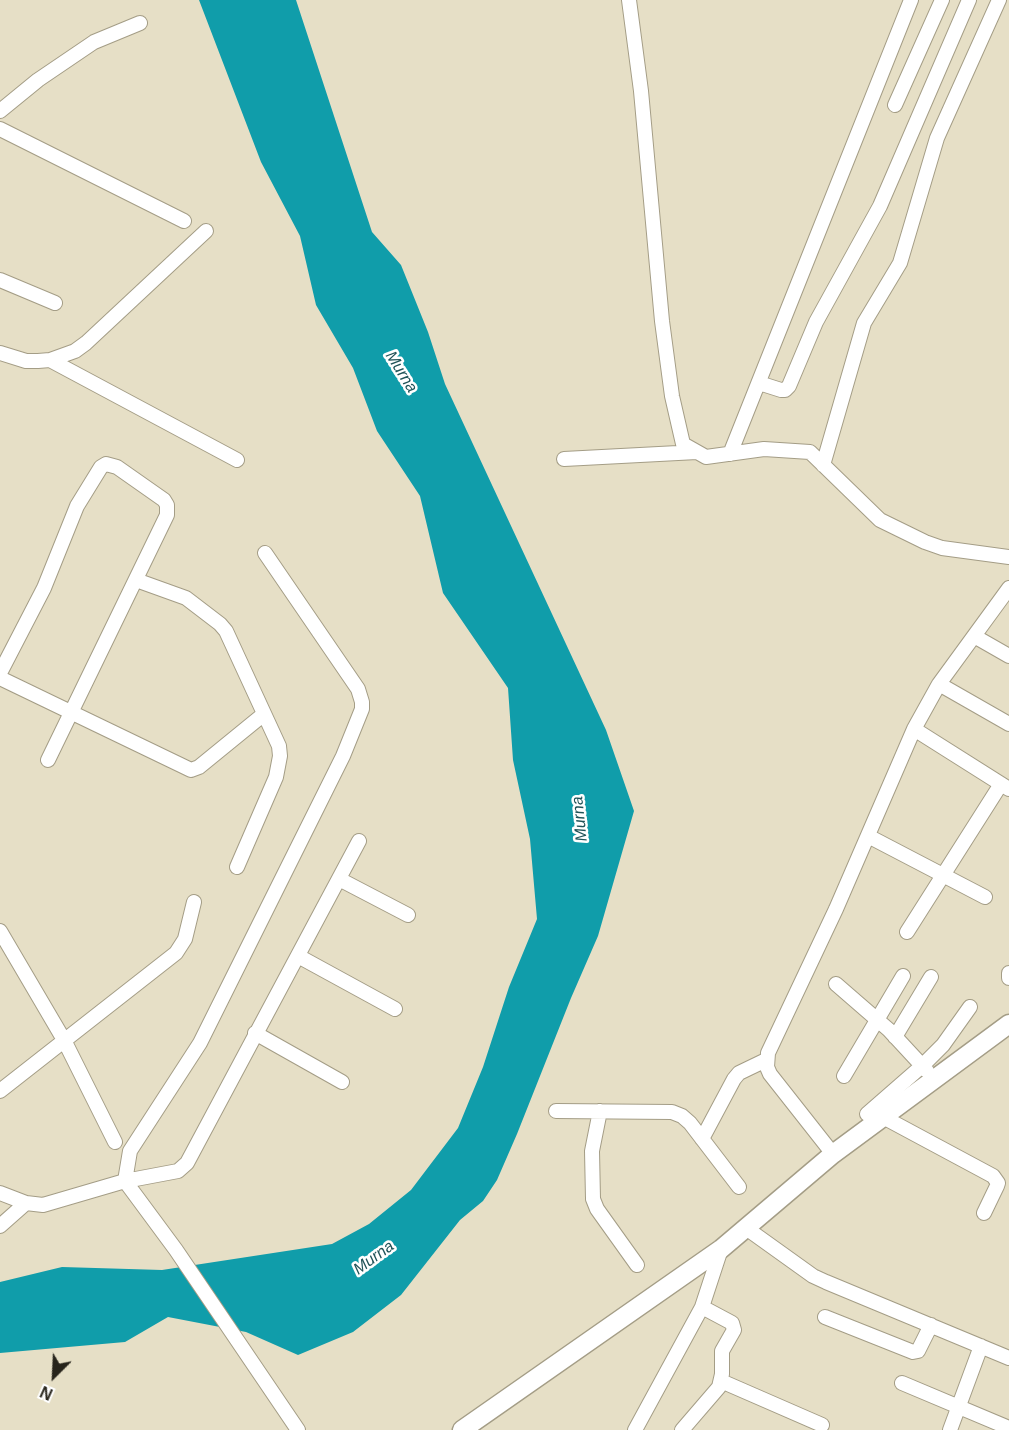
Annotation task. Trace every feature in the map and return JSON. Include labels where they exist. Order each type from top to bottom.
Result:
[{"type":"main road","points":[[462,1430],[721,1250],[875,1115],[928,1072],[1009,1024]]},
{"type":"street","points":[[629,0],[641,91],[662,321],[672,396],[683,444],[706,457],[764,449],[810,452],[880,520],[942,548],[1009,557]]},
{"type":"street","points":[[730,454],[911,0]]},
{"type":"street","points":[[895,105],[942,0]]},
{"type":"street","points":[[759,382],[782,390],[789,386],[816,322],[876,214],[969,0]]},
{"type":"street","points":[[824,465],[864,323],[900,263],[937,138],[999,0]]},
{"type":"street","points":[[0,111],[38,80],[94,42],[140,22]]},
{"type":"street","points":[[919,51],[943,60]]},
{"type":"street","points":[[0,129],[184,221]]},
{"type":"street","points":[[0,353],[26,361],[50,360],[75,351],[206,231]]},
{"type":"street","points":[[0,280],[54,303]]},
{"type":"street","points":[[50,360],[237,460]]},
{"type":"street","points":[[564,459],[697,452]]},
{"type":"street","points":[[48,760],[73,712],[167,515],[167,505],[164,500],[117,467],[106,464],[101,467],[76,506],[44,588],[0,675],[73,712],[190,770],[199,767],[264,714]]},
{"type":"street","points":[[265,553],[358,689],[362,709],[343,756],[200,1043],[130,1150],[125,1181],[176,1250],[298,1430]]},
{"type":"street","points":[[136,580],[186,598],[220,624],[231,639],[279,746],[279,766],[237,867]]},
{"type":"street","points":[[702,1139],[734,1079],[766,1060],[914,729],[939,684],[1009,588]]},
{"type":"street","points":[[974,636],[1009,656]]},
{"type":"street","points":[[939,684],[1009,724]]},
{"type":"street","points":[[907,932],[1005,787],[914,729]]},
{"type":"street","points":[[868,836],[985,897]]},
{"type":"street","points":[[0,1193],[26,1203],[43,1205],[125,1181],[178,1171],[187,1163],[358,841]]},
{"type":"street","points":[[339,879],[408,915]]},
{"type":"street","points":[[0,1091],[176,953],[184,939],[194,902]]},
{"type":"street","points":[[0,931],[63,1040],[115,1142]]},
{"type":"street","points":[[298,956],[395,1009]]},
{"type":"street","points":[[1009,973],[1009,978]]},
{"type":"street","points":[[844,1076],[903,976]]},
{"type":"street","points":[[895,1037],[932,977]]},
{"type":"street","points":[[836,984],[878,1020],[928,1072],[943,1045],[970,1006]]},
{"type":"street","points":[[255,1033],[342,1082]]},
{"type":"street","points":[[766,1060],[770,1074],[833,1154]]},
{"type":"street","points":[[556,1111],[672,1112],[682,1116],[739,1187]]},
{"type":"street","points":[[600,1111],[592,1151],[593,1199],[597,1209],[637,1265]]},
{"type":"street","points":[[875,1115],[993,1176],[998,1183],[984,1213]]},
{"type":"street","points":[[0,1226],[26,1203]]},
{"type":"street","points":[[746,1228],[813,1276],[1009,1358]]},
{"type":"street","points":[[638,1429],[702,1307],[721,1250]]},
{"type":"street","points":[[682,1430],[719,1387],[723,1351],[734,1326],[702,1307]]},
{"type":"street","points":[[825,1317],[917,1353],[931,1325]]},
{"type":"street","points":[[950,1430],[981,1346]]},
{"type":"street","points":[[721,1381],[822,1425]]},
{"type":"street","points":[[902,1383],[1009,1428]]},
{"type":"water","name":"Murna","points":[[199,0],[296,0],[372,232],[401,265],[428,332],[445,384],[606,730],[634,811],[598,936],[497,1180],[483,1201],[460,1220],[401,1295],[353,1332],[298,1355],[246,1332],[168,1317],[125,1342],[0,1353],[0,1282],[62,1267],[162,1270],[332,1244],[369,1224],[411,1190],[458,1128],[483,1067],[509,987],[537,919],[530,839],[513,760],[508,688],[443,593],[420,496],[377,431],[353,368],[316,305],[300,236],[261,162]]}]
